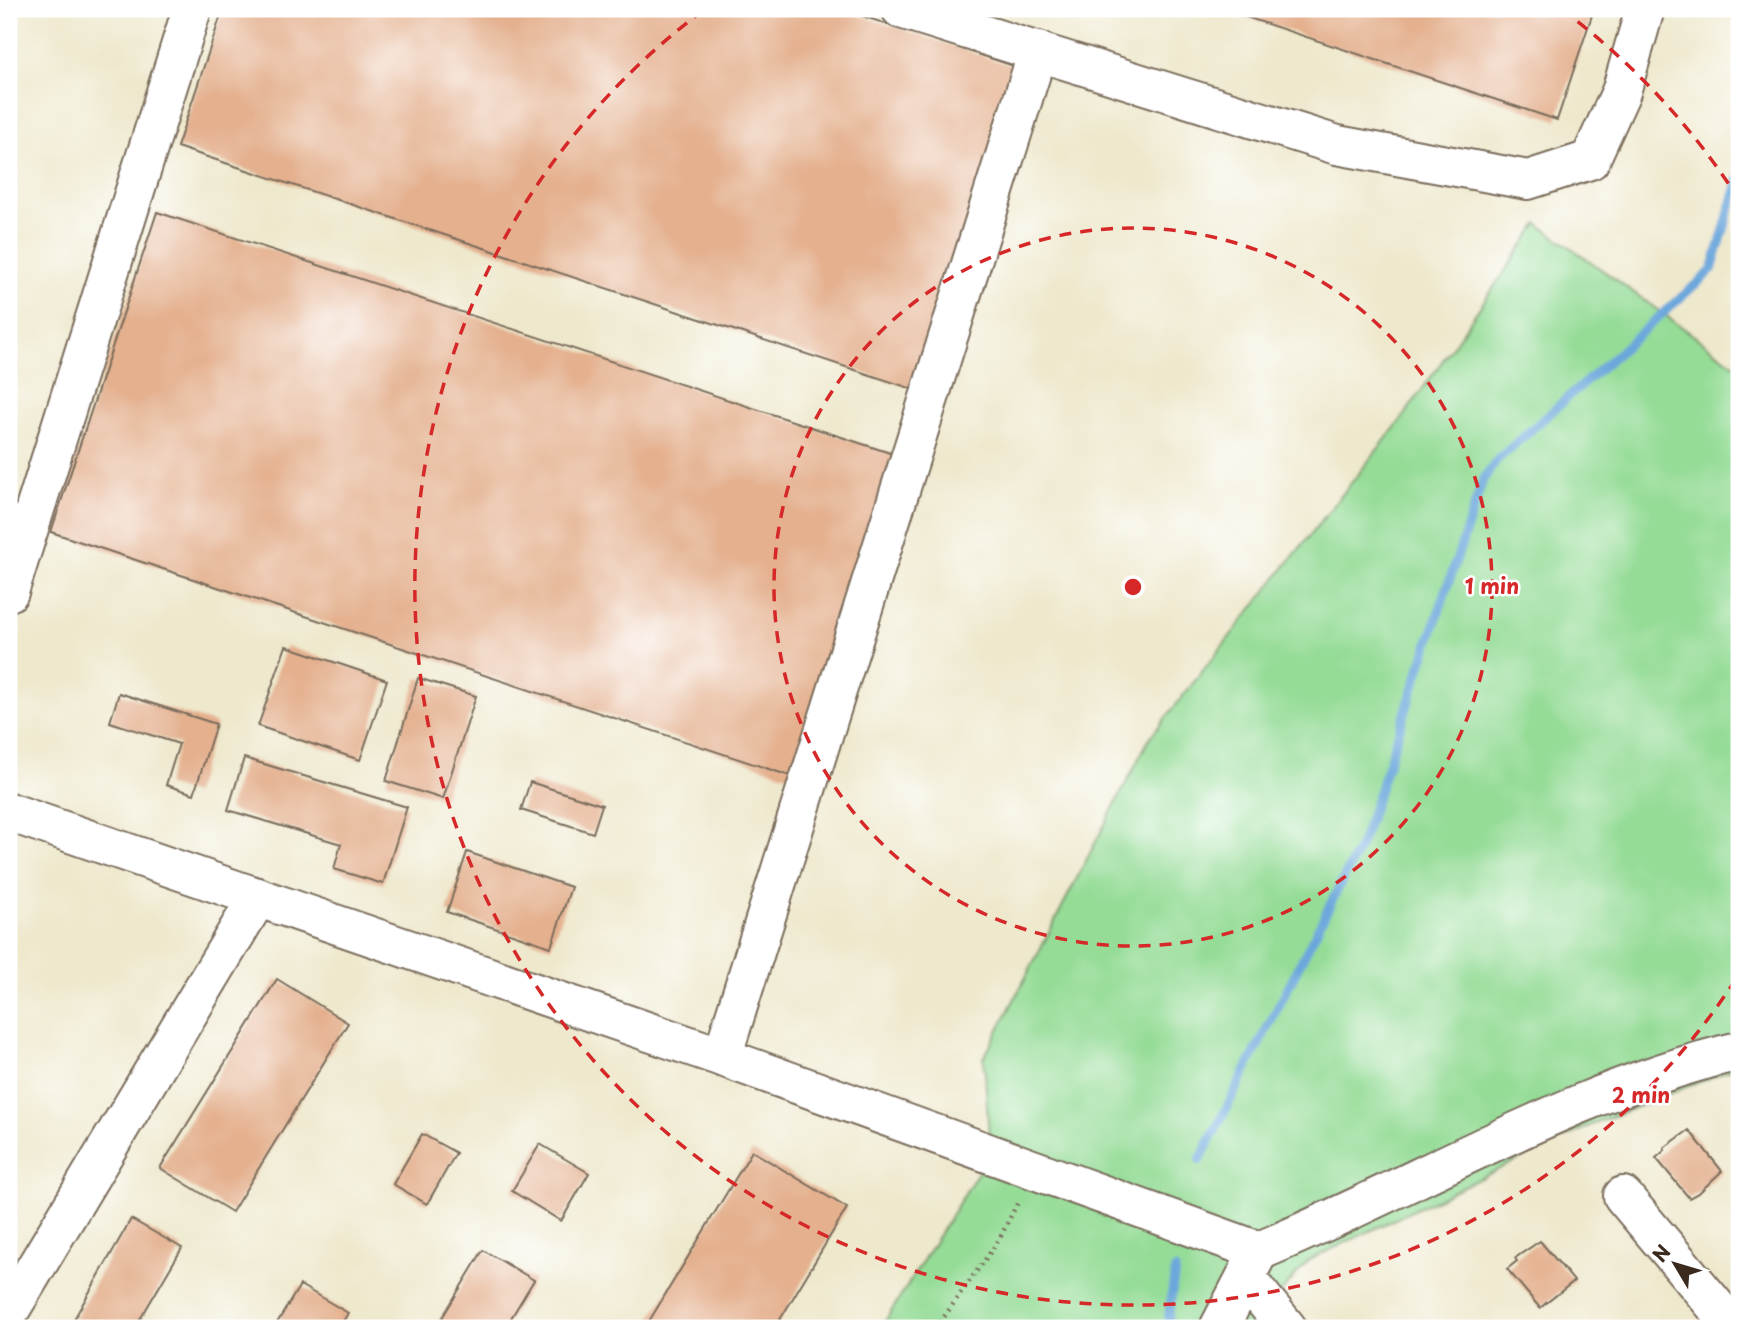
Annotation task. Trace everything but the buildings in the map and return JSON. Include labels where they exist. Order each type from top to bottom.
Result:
[{"type":"street","points":[[9,592],[192,9]]},
{"type":"street","points":[[901,9],[1337,145],[1528,180],[1590,160],[1621,92],[1645,9]]},
{"type":"street","points":[[722,1056],[1038,51]]},
{"type":"street","points":[[9,812],[722,1056],[1034,1170],[1253,1265],[1287,1328]]},
{"type":"street","points":[[9,1312],[258,897]]},
{"type":"street","points":[[1219,1328],[1253,1265],[1595,1097],[1678,1065],[1739,1051]]},
{"type":"street","points":[[1623,1196],[1734,1328]]},
{"type":"path","points":[[936,1328],[999,1240],[1034,1170]]},
{"type":"green space","points":[[1538,224],[1739,368],[1739,1066],[1589,1126],[1309,1260],[1250,1328],[881,1328],[990,1153],[984,1058],[1149,739],[1401,420]]},
{"type":"waterway","points":[[1200,1160],[1362,842],[1483,480],[1497,460],[1712,270],[1739,179]]},
{"type":"waterway","points":[[1167,1328],[1175,1270]]}]
